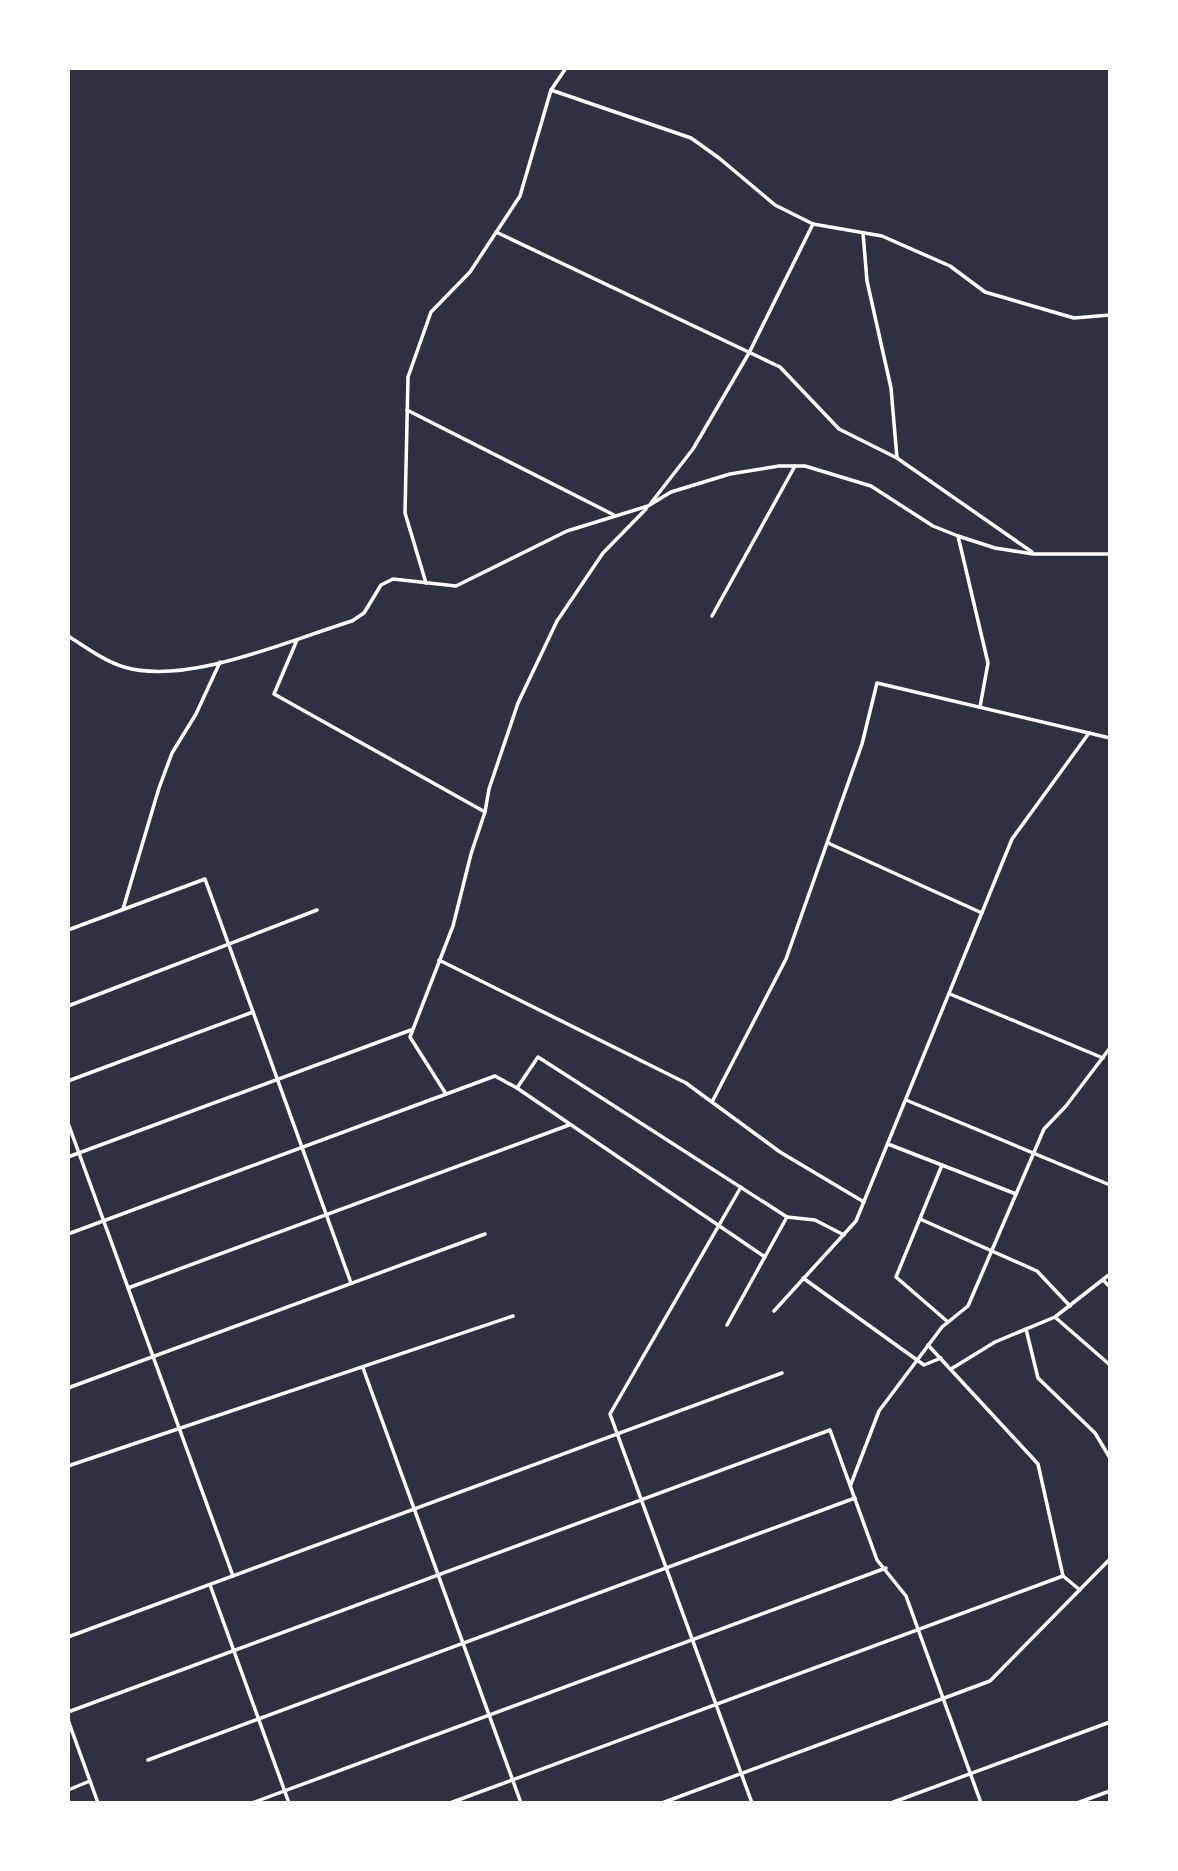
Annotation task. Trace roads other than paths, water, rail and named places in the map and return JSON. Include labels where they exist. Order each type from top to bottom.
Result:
[{"type":"street","points":[[426,584],[405,513],[408,377],[431,312],[470,272],[520,196],[551,90],[566,68]]},
{"type":"street","points":[[551,90],[691,138],[775,205],[813,225],[882,236],[950,266],[985,292],[1074,318],[1110,315]]},
{"type":"street","points":[[446,1094],[410,1037],[453,926],[489,789],[518,703],[556,621],[603,553],[648,506],[693,449],[749,353],[813,225]]},
{"type":"street","points":[[496,232],[780,368],[839,429],[897,458],[1033,554]]},
{"type":"street","points":[[863,233],[867,281],[891,388],[897,458]]},
{"type":"street","points":[[407,410],[616,516]]},
{"type":"street","points":[[68,636],[110,662],[148,672],[220,662],[298,640],[352,621],[364,613],[381,585],[393,579],[456,586],[567,531],[648,506],[671,492],[730,474],[779,466],[805,466],[871,486],[933,526],[995,548],[1033,554],[1110,554]]},
{"type":"street","points":[[712,616],[795,466]]},
{"type":"street","points":[[958,536],[988,663],[980,707]]},
{"type":"street","points":[[298,640],[274,694],[485,812]]},
{"type":"street","points":[[123,909],[172,753],[196,714],[220,662]]},
{"type":"street","points":[[712,1102],[786,959],[862,744],[877,683],[1110,738]]},
{"type":"street","points":[[774,1311],[856,1221],[1012,839],[1088,733]]},
{"type":"street","points":[[827,843],[982,913]]},
{"type":"street","points":[[68,930],[205,879],[351,1283]]},
{"type":"street","points":[[68,1006],[317,910]]},
{"type":"street","points":[[439,960],[686,1083],[780,1152],[864,1202]]},
{"type":"street","points":[[949,994],[1103,1058]]},
{"type":"street","points":[[68,1081],[253,1012]]},
{"type":"street","points":[[68,1157],[412,1030]]},
{"type":"street","points":[[850,1486],[879,1410],[928,1344],[948,1322],[968,1306],[1044,1129],[1066,1106],[1110,1048]]},
{"type":"street","points":[[517,1088],[538,1057],[787,1217],[815,1220],[844,1235]]},
{"type":"street","points":[[68,1234],[495,1076],[517,1088],[765,1257]]},
{"type":"street","points":[[906,1100],[1110,1185]]},
{"type":"street","points":[[68,1123],[233,1576]]},
{"type":"street","points":[[128,1288],[569,1125]]},
{"type":"street","points":[[888,1144],[1016,1194]]},
{"type":"street","points":[[942,1165],[896,1277],[948,1322]]},
{"type":"street","points":[[741,1187],[610,1414],[752,1803]]},
{"type":"street","points":[[727,1325],[787,1217]]},
{"type":"street","points":[[920,1219],[1037,1270],[1070,1306]]},
{"type":"street","points":[[68,1388],[485,1234]]},
{"type":"street","points":[[951,1369],[995,1342],[1055,1318],[1110,1274]]},
{"type":"street","points":[[803,1278],[924,1365],[941,1359]]},
{"type":"street","points":[[1104,1281],[1110,1287]]},
{"type":"street","points":[[68,1466],[513,1316]]},
{"type":"street","points":[[1055,1318],[1110,1365]]},
{"type":"street","points":[[1026,1329],[1038,1378],[1095,1433],[1110,1458]]},
{"type":"street","points":[[928,1344],[1038,1464],[1063,1576],[1080,1590]]},
{"type":"street","points":[[363,1368],[521,1803]]},
{"type":"street","points":[[68,1637],[782,1373]]},
{"type":"street","points":[[68,1712],[830,1430],[877,1560],[906,1596],[981,1803]]},
{"type":"street","points":[[148,1760],[855,1498]]},
{"type":"street","points":[[662,1803],[990,1681],[1108,1563]]},
{"type":"street","points":[[252,1803],[886,1568]]},
{"type":"street","points":[[450,1803],[1063,1576]]},
{"type":"street","points":[[210,1585],[289,1803]]},
{"type":"street","points":[[68,1720],[98,1803]]},
{"type":"street","points":[[891,1803],[1110,1722]]},
{"type":"street","points":[[68,1790],[90,1781]]},
{"type":"street","points":[[1077,1803],[1110,1790]]}]
